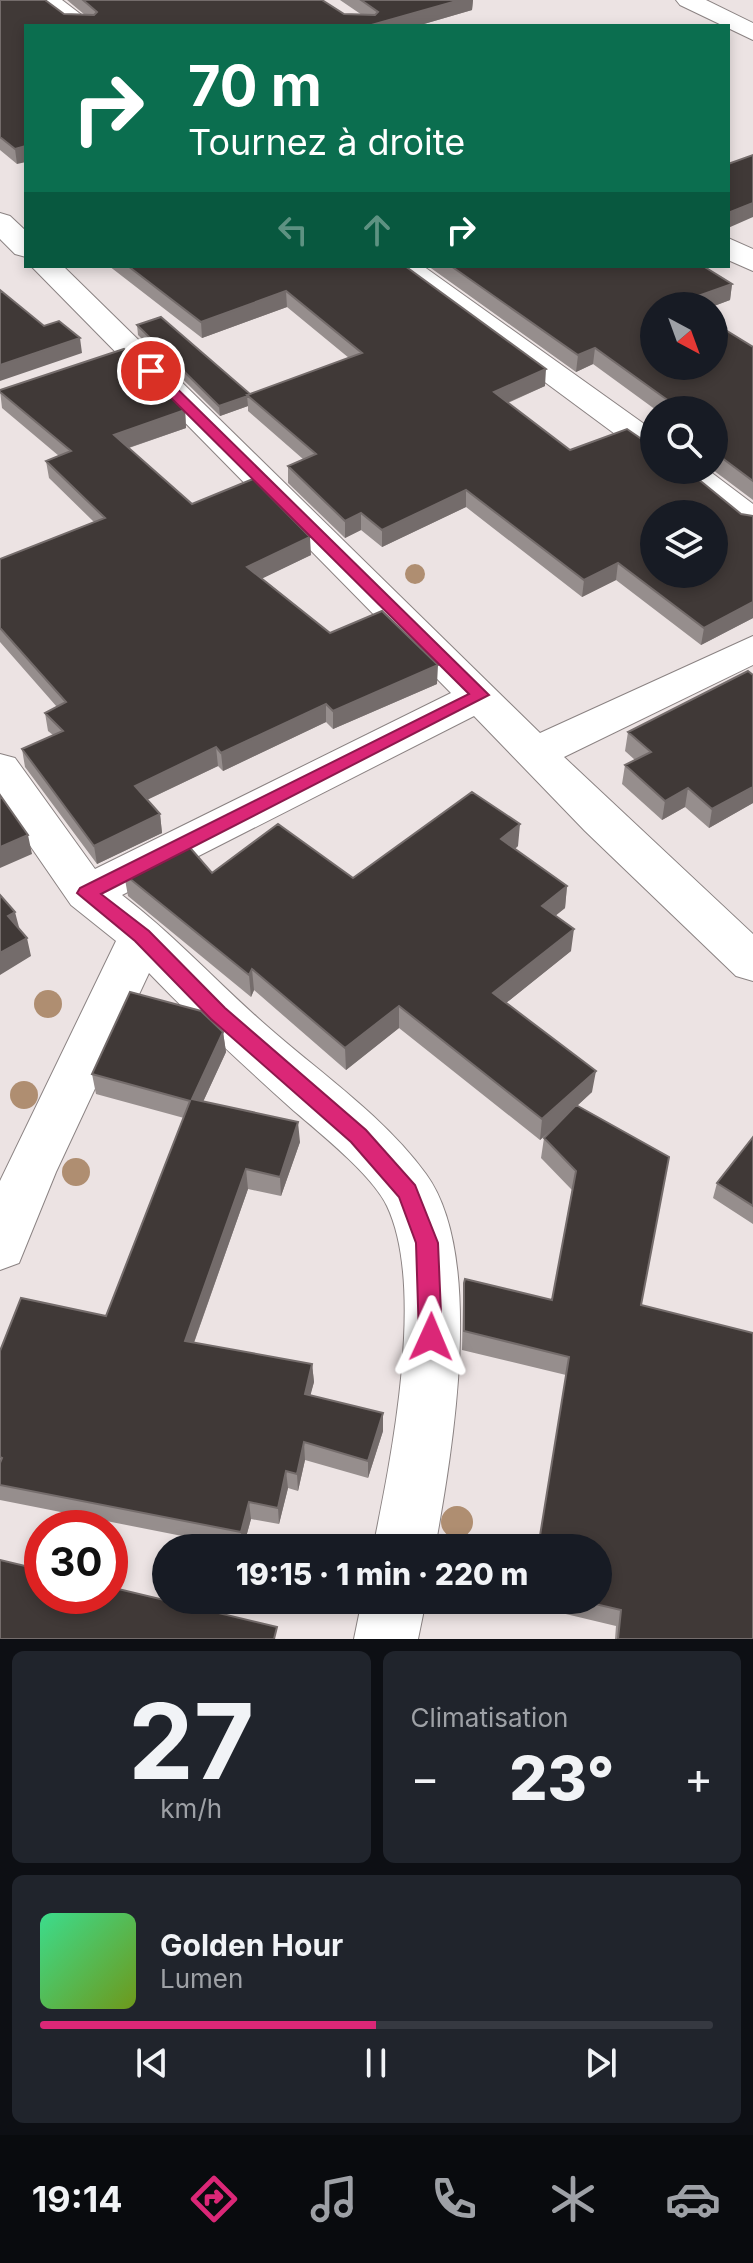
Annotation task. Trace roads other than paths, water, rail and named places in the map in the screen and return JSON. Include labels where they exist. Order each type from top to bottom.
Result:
[{"type":"street","points":[[46,0],[81,24]]},
{"type":"street","points":[[688,0],[753,36]]},
{"type":"street","points":[[730,44],[753,36]]},
{"type":"street","points":[[730,248],[753,262]]},
{"type":"street","points":[[44,268],[116,356],[481,695],[601,820],[753,963]]},
{"type":"street","points":[[406,268],[640,437]]},
{"type":"street","points":[[704,484],[753,521]]},
{"type":"street","points":[[537,752],[753,649]]},
{"type":"street","points":[[87,893],[481,695]]},
{"type":"street","points":[[0,769],[87,893],[142,936],[218,1013],[358,1136],[408,1191],[427,1243],[432,1311],[424,1444],[407,1534]]},
{"type":"street","points":[[0,1246],[30,1172],[142,936]]},
{"type":"street","points":[[386,1639],[391,1614]]}]
